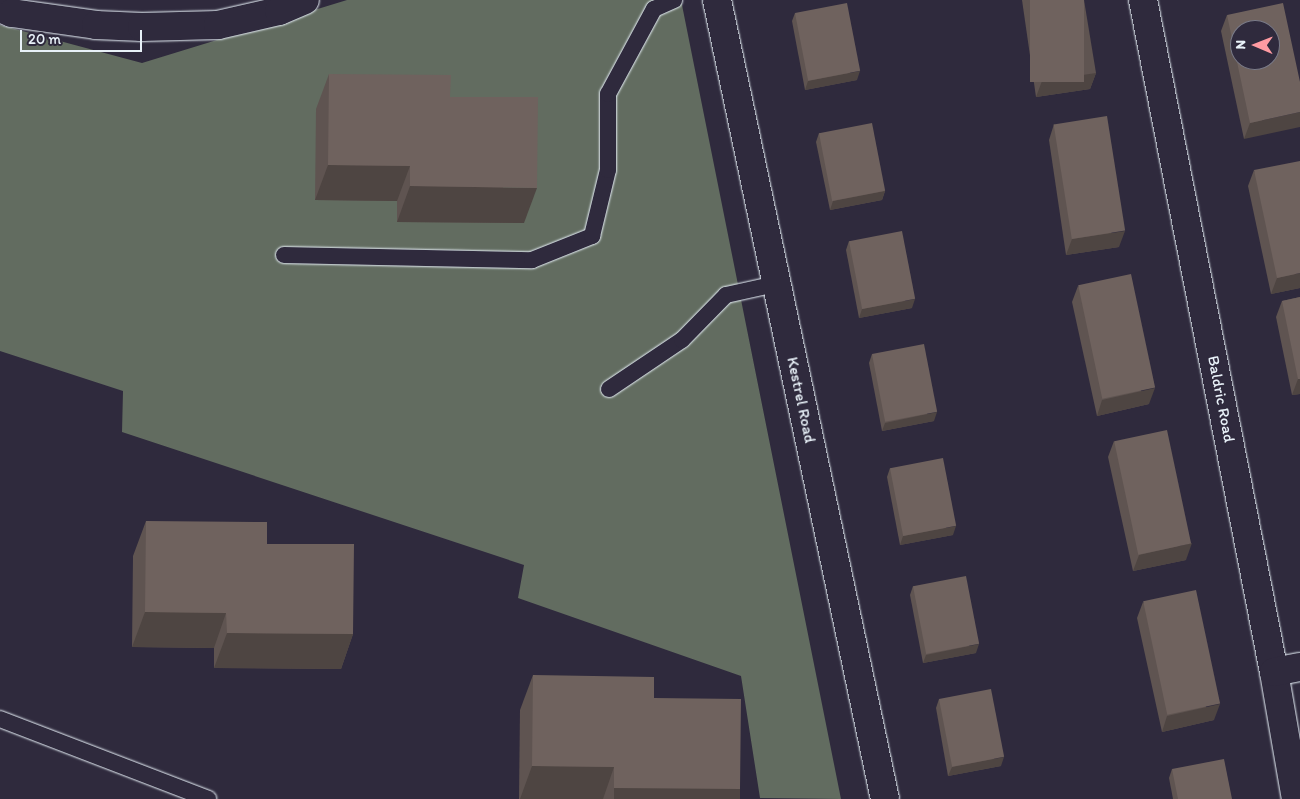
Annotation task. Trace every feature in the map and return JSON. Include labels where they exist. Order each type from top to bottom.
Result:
[{"type":"street","points":[[0,8],[12,13],[96,25],[142,27],[218,25],[277,5],[305,0]]},
{"type":"street","name":"Kestrel Road","points":[[717,0],[885,799]]},
{"type":"street","name":"Baldric Road","points":[[1143,0],[1274,672],[1296,799]]},
{"type":"street","points":[[1274,672],[1300,667]]},
{"type":"lane","points":[[284,256],[532,260],[592,236],[608,170],[608,94],[654,9],[674,0]]},
{"type":"lane","points":[[609,389],[682,340],[726,295],[776,284]]},
{"type":"lane","points":[[0,719],[208,799]]},
{"type":"green space","points":[[347,0],[681,0],[841,799],[760,798],[741,676],[518,598],[524,565],[122,432],[123,391],[0,351],[0,25],[142,63]]},
{"type":"building","points":[[1030,0],[1084,0],[1084,82],[1030,82]]},
{"type":"building","points":[[847,3],[860,71],[808,81],[795,13]]},
{"type":"building","points":[[1283,3],[1300,82],[1300,112],[1250,123],[1239,70],[1280,70],[1280,20],[1230,20],[1230,29],[1227,15]]},
{"type":"building","points":[[329,74],[451,75],[450,97],[538,97],[537,188],[410,186],[410,166],[328,165]]},
{"type":"building","points":[[1107,116],[1125,231],[1072,239],[1054,124]]},
{"type":"building","points":[[872,123],[885,191],[832,201],[819,133]]},
{"type":"building","points":[[1300,161],[1300,273],[1277,278],[1254,170]]},
{"type":"building","points":[[902,231],[915,299],[862,309],[849,241]]},
{"type":"building","points":[[1131,274],[1155,387],[1102,399],[1078,285]]},
{"type":"building","points":[[1300,297],[1300,379],[1298,379],[1282,301]]},
{"type":"building","points":[[924,344],[937,412],[885,422],[872,354]]},
{"type":"building","points":[[1167,430],[1191,543],[1138,555],[1114,441]]},
{"type":"building","points":[[943,458],[956,526],[903,536],[890,468]]},
{"type":"building","points":[[146,521],[267,522],[267,544],[354,544],[353,634],[227,633],[226,613],[145,612]]},
{"type":"building","points":[[966,576],[979,644],[926,654],[913,586]]},
{"type":"building","points":[[1196,590],[1220,703],[1167,715],[1143,601]]},
{"type":"building","points":[[533,675],[654,677],[654,698],[741,699],[740,789],[614,788],[614,767],[532,766]]},
{"type":"building","points":[[991,689],[1004,757],[952,767],[939,699]]},
{"type":"building","points":[[1224,759],[1232,799],[1178,799],[1172,769]]}]
